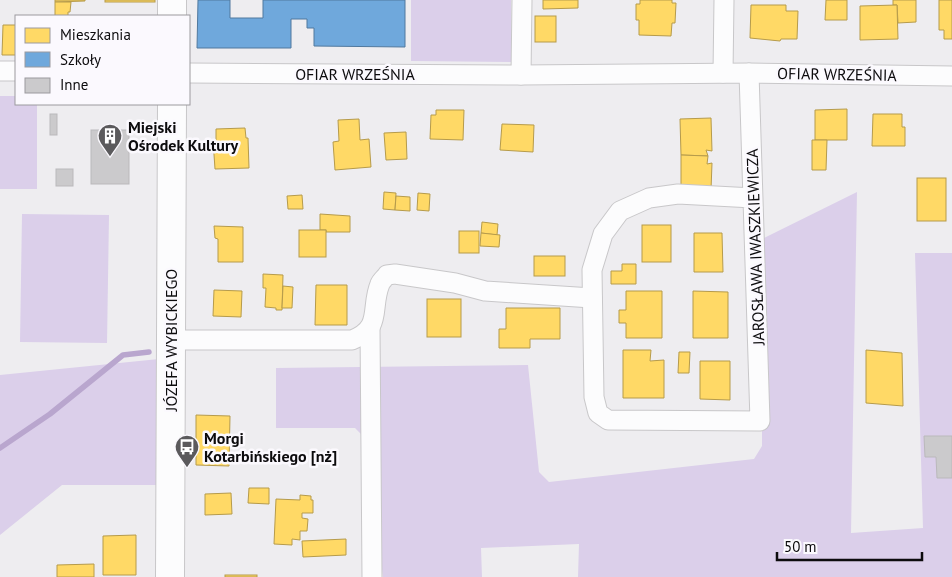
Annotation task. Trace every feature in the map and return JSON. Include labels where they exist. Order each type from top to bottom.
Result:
[{"type":"street","points":[[172,0],[172,15]]},
{"type":"street","points":[[521,75],[522,0]]},
{"type":"street","points":[[723,73],[724,0]]},
{"type":"street","points":[[0,71],[15,71]]},
{"type":"street","name":"OFIAR WRZEŚNIA","points":[[190,73],[521,75],[749,73],[952,76]]},
{"type":"street","name":"JAROSŁAWA IWASZKIEWICZA","points":[[592,298],[594,397],[598,413],[608,420],[760,421],[749,73]]},
{"type":"street","name":"JÓZEFA WYBICKIEGO","points":[[170,577],[172,105]]},
{"type":"street","points":[[372,577],[370,328],[380,283],[387,275],[395,274],[455,283],[485,291],[592,298],[592,270],[603,234],[620,210],[649,198],[678,194],[753,198]]},
{"type":"street","points":[[172,340],[352,340],[362,336],[370,328]]},
{"type":"shaded area","points":[[411,0],[511,0],[511,62],[411,61]]},
{"type":"shaded area","points":[[0,96],[15,96],[15,105],[37,105],[37,189],[0,189]]},
{"type":"shaded area","points":[[857,192],[851,533],[923,528],[915,253],[952,253],[952,577],[578,577],[579,544],[481,548],[482,577],[383,577],[366,439],[355,428],[276,428],[276,368],[528,365],[539,472],[549,482],[754,459],[762,446],[762,262],[764,238]]},
{"type":"shaded area","points":[[22,214],[109,215],[107,343],[20,342]]},
{"type":"shaded area","points":[[159,359],[160,485],[62,485],[0,535],[0,375]]},
{"type":"building: Mieszkania","points":[[55,0],[85,0],[85,1],[55,2]]},
{"type":"building: Mieszkania","points":[[105,0],[155,0],[155,2],[105,2]]},
{"type":"building: Mieszkania","points":[[543,0],[578,0],[578,8],[543,9]]},
{"type":"building: Mieszkania","points":[[640,0],[672,0],[672,3],[676,3],[675,23],[672,23],[671,36],[639,35],[639,20],[636,20],[636,4],[640,4]]},
{"type":"building: Mieszkania","points":[[826,0],[847,0],[847,20],[825,20]]},
{"type":"building: Mieszkania","points":[[893,0],[916,0],[916,22],[898,23],[897,5],[893,5]]},
{"type":"building: Mieszkania","points":[[939,0],[952,0],[952,39],[944,39],[944,30],[939,30]]},
{"type":"building: Mieszkania","points":[[55,2],[71,2],[68,15],[55,15]]},
{"type":"building: Mieszkania","points":[[751,5],[786,5],[786,11],[798,11],[797,39],[781,39],[780,41],[750,38]]},
{"type":"building: Mieszkania","points":[[897,5],[898,39],[860,40],[860,6]]},
{"type":"building: Mieszkania","points":[[535,16],[556,16],[556,42],[535,42]]},
{"type":"building: Mieszkania","points":[[3,25],[15,25],[15,55],[2,55]]},
{"type":"building: Mieszkania","points":[[847,109],[847,140],[815,140],[815,110]]},
{"type":"building: Mieszkania","points":[[436,110],[464,110],[463,140],[430,139],[431,115],[436,115]]},
{"type":"building: Mieszkania","points":[[873,114],[902,114],[902,127],[905,127],[905,146],[872,146]]},
{"type":"building: Mieszkania","points":[[711,118],[712,151],[706,150],[708,156],[681,155],[680,119]]},
{"type":"building: Mieszkania","points":[[359,119],[360,140],[369,139],[371,167],[335,170],[333,142],[339,141],[338,120]]},
{"type":"building: Mieszkania","points":[[502,124],[534,125],[533,152],[500,150]]},
{"type":"building: Mieszkania","points":[[245,128],[246,138],[248,138],[249,168],[215,169],[213,140],[216,140],[216,129]]},
{"type":"building: Mieszkania","points":[[406,132],[407,159],[386,160],[384,133]]},
{"type":"building: Mieszkania","points":[[812,140],[827,140],[826,170],[812,170]]},
{"type":"building: Mieszkania","points":[[681,155],[708,156],[707,164],[712,163],[711,190],[681,190]]},
{"type":"building: Mieszkania","points":[[917,178],[946,178],[946,221],[917,221]]},
{"type":"building: Mieszkania","points":[[384,192],[396,193],[395,210],[383,209]]},
{"type":"building: Mieszkania","points":[[418,193],[430,194],[429,211],[417,210]]},
{"type":"building: Mieszkania","points":[[302,195],[303,209],[288,209],[287,196]]},
{"type":"building: Mieszkania","points":[[396,196],[410,197],[410,211],[395,210]]},
{"type":"building: Mieszkania","points":[[320,214],[350,216],[350,232],[326,232],[326,230],[320,230]]},
{"type":"building: Mieszkania","points":[[482,222],[498,224],[497,235],[481,233]]},
{"type":"building: Mieszkania","points":[[642,225],[671,225],[671,262],[642,262]]},
{"type":"building: Mieszkania","points":[[214,226],[243,227],[243,262],[218,262],[218,239],[215,238]]},
{"type":"building: Mieszkania","points":[[299,230],[326,230],[326,257],[299,257]]},
{"type":"building: Mieszkania","points":[[459,231],[479,231],[479,253],[459,253]]},
{"type":"building: Mieszkania","points":[[481,233],[500,235],[499,247],[480,246]]},
{"type":"building: Mieszkania","points":[[694,233],[722,233],[723,272],[694,272]]},
{"type":"building: Mieszkania","points":[[534,256],[565,256],[565,276],[534,276]]},
{"type":"building: Mieszkania","points":[[622,264],[636,264],[636,284],[611,284],[611,271],[622,271]]},
{"type":"building: Mieszkania","points":[[263,274],[283,275],[282,310],[265,307],[266,288],[263,288]]},
{"type":"building: Mieszkania","points":[[316,285],[347,285],[347,325],[315,325]]},
{"type":"building: Mieszkania","points":[[283,286],[293,287],[292,308],[282,308]]},
{"type":"building: Mieszkania","points":[[214,290],[242,291],[241,317],[213,316]]},
{"type":"building: Mieszkania","points":[[626,291],[662,291],[662,338],[626,338],[626,323],[619,323],[619,310],[626,310]]},
{"type":"building: Mieszkania","points":[[693,291],[728,292],[728,338],[693,338]]},
{"type":"building: Mieszkania","points":[[427,299],[461,299],[461,337],[427,337]]},
{"type":"building: Mieszkania","points":[[506,308],[560,308],[560,339],[530,339],[530,348],[499,348],[499,329],[506,329]]},
{"type":"building: Mieszkania","points":[[623,350],[651,350],[650,361],[664,360],[664,398],[623,398]]},
{"type":"building: Mieszkania","points":[[866,350],[902,353],[903,406],[866,403]]},
{"type":"building: Mieszkania","points":[[679,352],[690,352],[689,373],[678,373]]},
{"type":"building: Mieszkania","points":[[700,361],[730,361],[730,400],[700,399]]},
{"type":"building: Mieszkania","points":[[196,415],[230,416],[229,466],[196,465]]},
{"type":"building: Mieszkania","points":[[249,488],[269,488],[269,504],[248,503]]},
{"type":"building: Mieszkania","points":[[231,493],[232,514],[205,515],[205,494]]},
{"type":"building: Mieszkania","points":[[300,495],[311,496],[311,500],[313,500],[313,513],[302,513],[302,518],[308,519],[307,531],[300,531],[300,540],[292,539],[292,545],[274,544],[276,499],[300,500]]},
{"type":"building: Mieszkania","points":[[136,535],[136,575],[103,575],[103,536]]},
{"type":"building: Mieszkania","points":[[346,539],[346,555],[303,557],[302,541]]},
{"type":"building: Mieszkania","points":[[94,564],[94,577],[57,577],[57,565]]},
{"type":"building: Mieszkania","points":[[225,575],[257,575],[257,577],[225,577]]},
{"type":"building: Szkoły","points":[[198,0],[230,0],[230,18],[263,18],[263,0],[405,0],[405,47],[314,46],[314,28],[307,28],[307,19],[291,19],[291,48],[197,48]]},
{"type":"building: Inne","points":[[50,114],[57,114],[57,135],[50,135]]},
{"type":"building: Inne","name":"Miejski Ośrodek Kultury","points":[[91,130],[129,130],[129,184],[91,184]]},
{"type":"building: Inne","points":[[56,169],[73,169],[73,186],[56,186]]},
{"type":"building: Inne","points":[[924,436],[952,436],[952,478],[937,478],[936,457],[925,457]]},
{"type":"waterway","points":[[0,448],[50,414],[123,355],[149,352]]},
{"type":"place","name":"Miejski Ośrodek Kultury","points":[[110,157]]},
{"type":"place","name":"Morgi Kotarbińskiego [nż]","points":[[187,468]]}]
